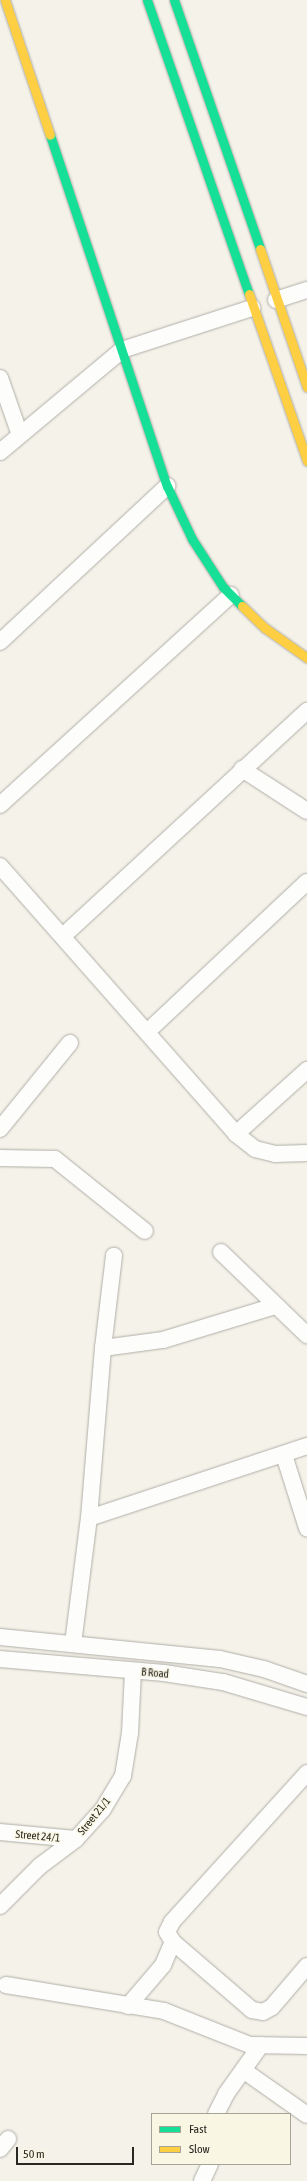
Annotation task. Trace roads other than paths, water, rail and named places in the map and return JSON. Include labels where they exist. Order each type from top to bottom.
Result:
[{"type":"street","points":[[5,0],[6,21],[122,350],[167,486],[192,539],[223,587],[265,628],[307,658]]},
{"type":"street","points":[[147,0],[252,308],[307,461]]},
{"type":"street","points":[[174,0],[307,387]]},
{"type":"street","points":[[276,300],[307,290]]},
{"type":"street","points":[[0,452],[122,350],[252,308]]},
{"type":"street","points":[[0,378],[20,435]]},
{"type":"street","points":[[0,642],[167,486]]},
{"type":"street","points":[[0,805],[232,595]]},
{"type":"street","points":[[63,936],[242,769],[307,711]]},
{"type":"street","points":[[242,769],[307,811]]},
{"type":"street","points":[[0,866],[236,1134],[255,1149],[275,1154],[307,1153]]},
{"type":"street","points":[[147,1032],[307,882]]},
{"type":"street","points":[[0,1129],[70,1043]]},
{"type":"street","points":[[236,1134],[307,1070]]},
{"type":"street","points":[[0,1158],[55,1159],[145,1231]]},
{"type":"street","points":[[221,1252],[274,1306],[307,1335]]},
{"type":"street","points":[[73,1644],[89,1518],[103,1348],[114,1256]]},
{"type":"street","points":[[103,1348],[163,1340],[274,1306]]},
{"type":"street","points":[[89,1518],[284,1455],[307,1446]]},
{"type":"street","points":[[284,1455],[307,1528]]},
{"type":"street","name":"B Road","points":[[0,1637],[220,1659],[264,1669],[307,1684]]},
{"type":"street","name":"B Road","points":[[0,1659],[223,1682],[307,1707]]},
{"type":"street","name":"Street 21/1","points":[[0,1906],[40,1866],[76,1839],[103,1809],[123,1776],[130,1733],[133,1672]]},
{"type":"street","points":[[307,1774],[172,1922],[167,1932],[173,1942],[252,2010],[263,2012],[272,2007],[307,1966]]},
{"type":"street","name":"Street 24/1","points":[[0,1832],[76,1839]]},
{"type":"street","points":[[128,2006],[162,1964],[173,1942]]},
{"type":"street","points":[[6,1985],[170,2013],[189,2019],[213,2032],[250,2045],[307,2046]]},
{"type":"street","points":[[217,2113],[260,2045]]},
{"type":"street","points":[[243,2070],[307,2115]]},
{"type":"street","points":[[202,2181],[210,2165]]}]
